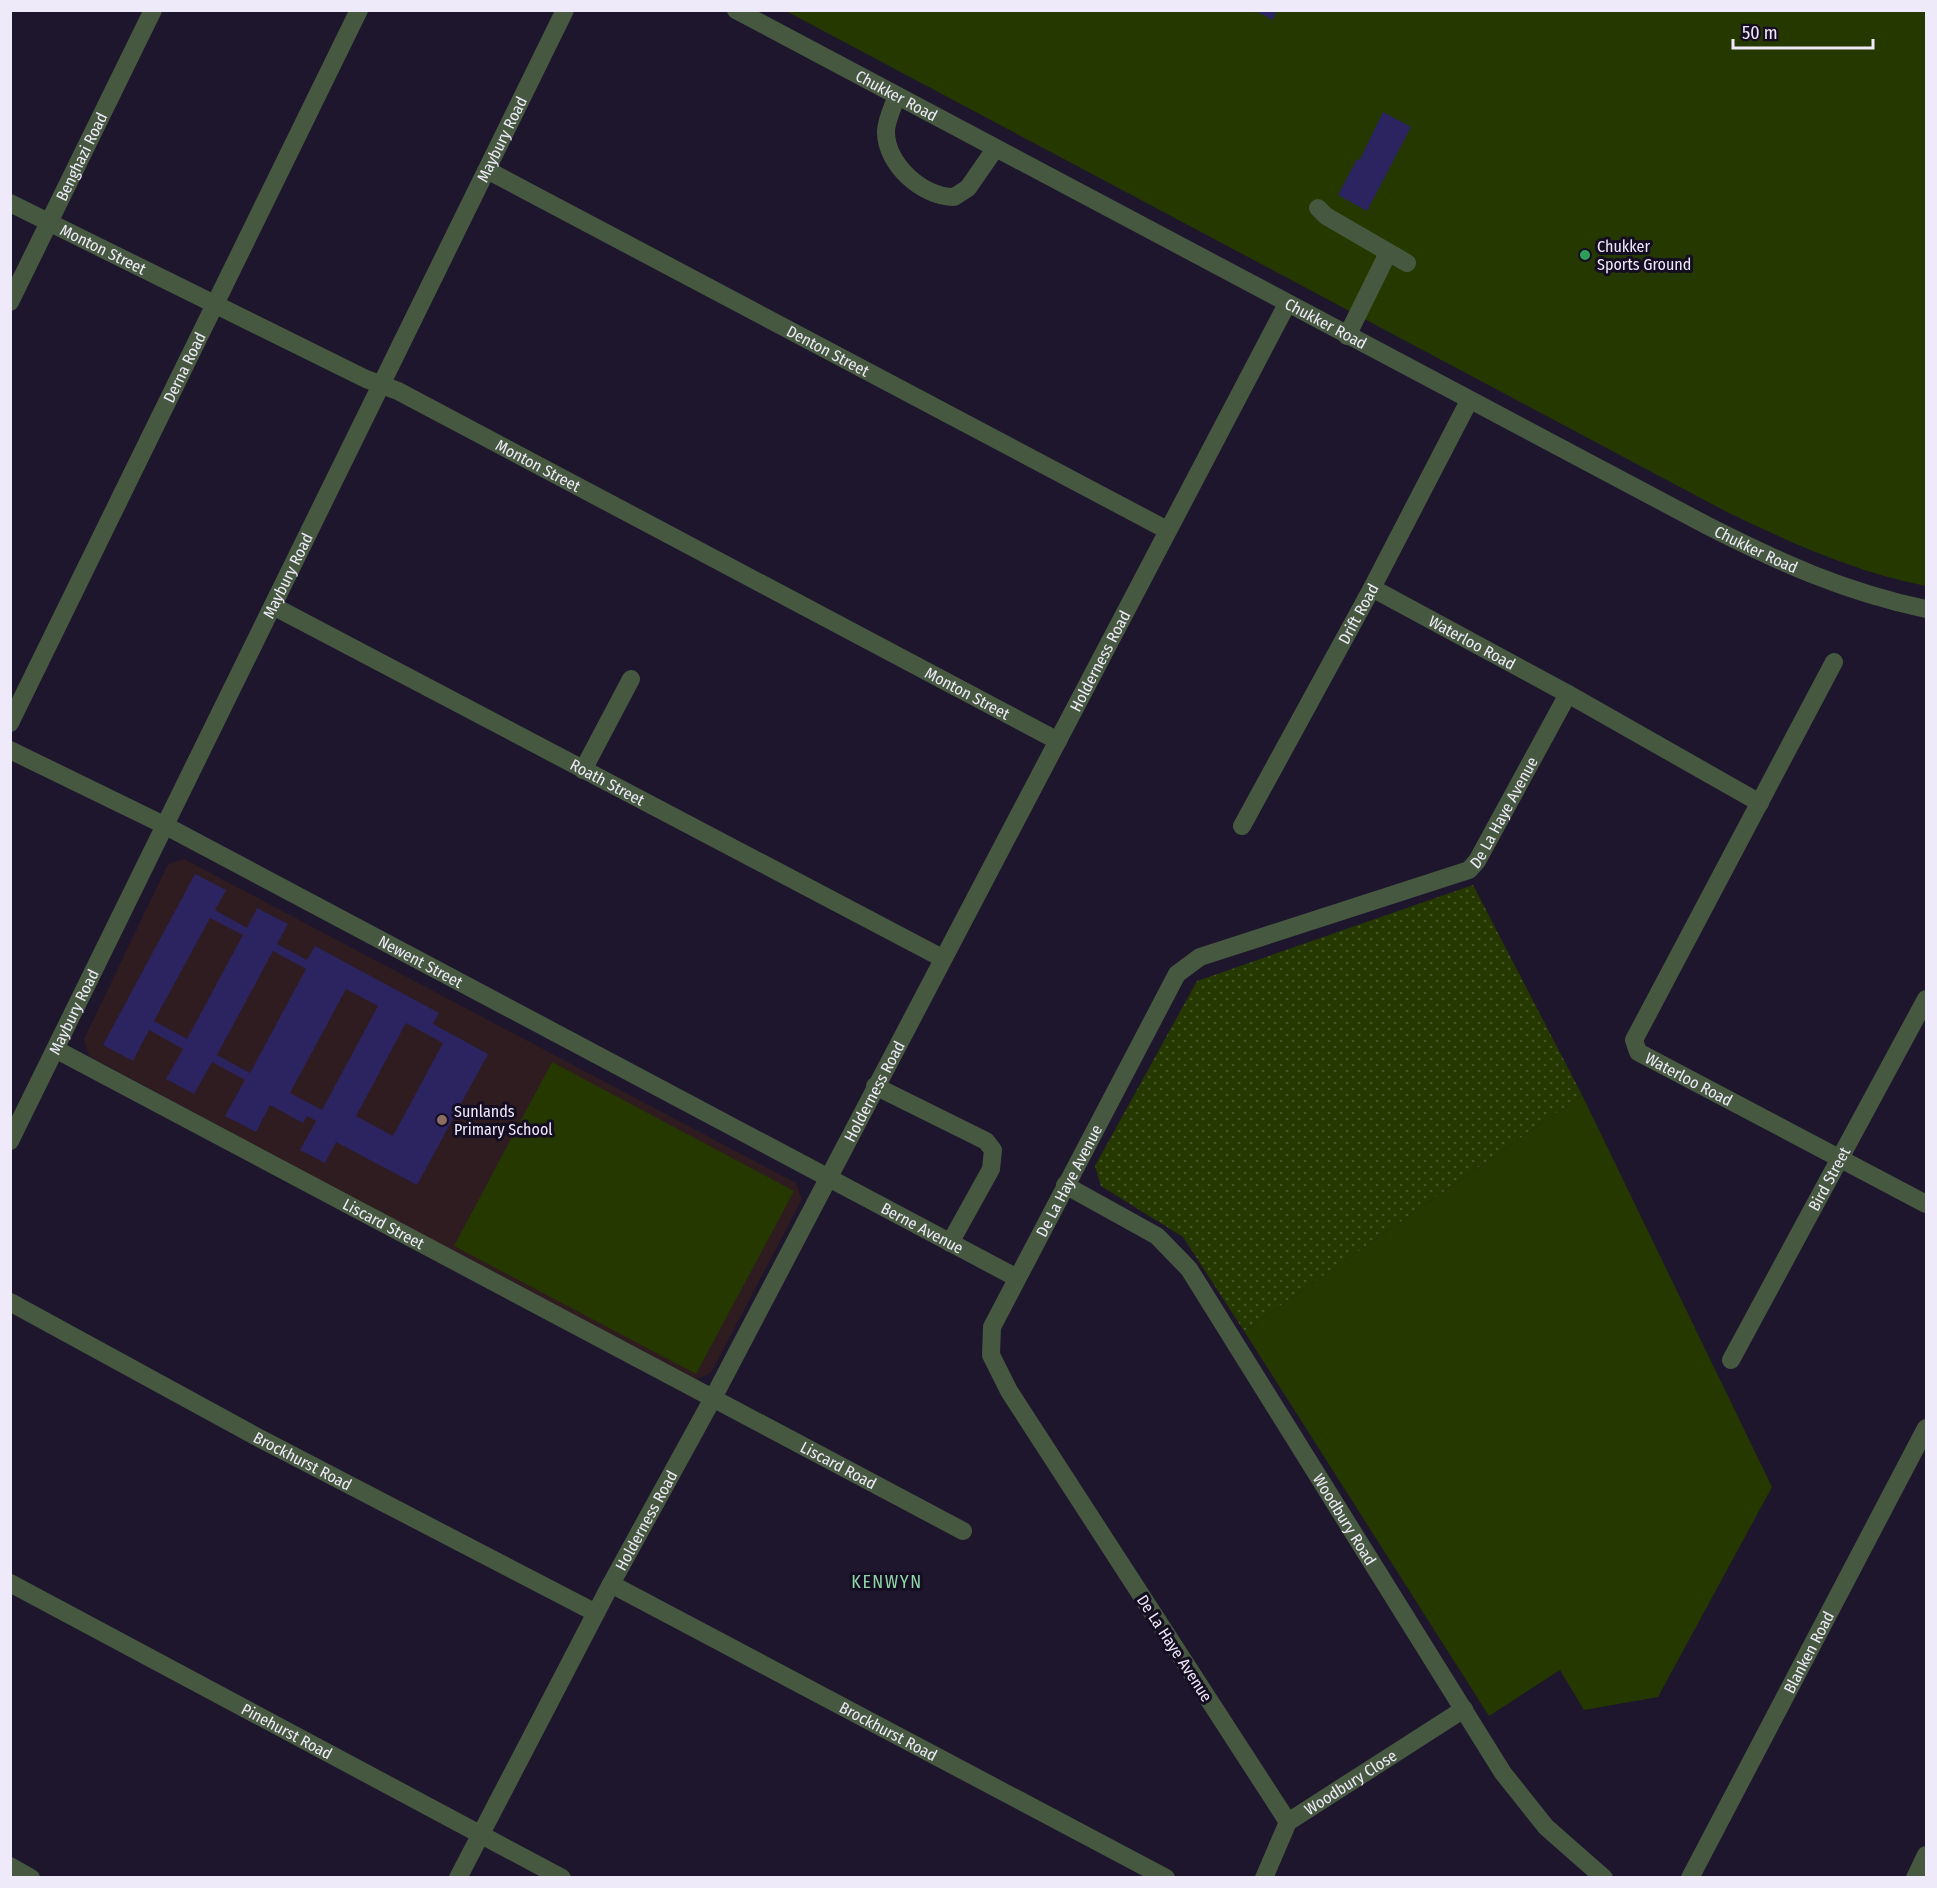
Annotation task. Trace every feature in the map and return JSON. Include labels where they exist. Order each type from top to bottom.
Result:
[{"type":"street","name":"Benghazi Road","points":[[10,302],[153,10]]},
{"type":"street","name":"Derna Road","points":[[10,723],[359,10]]},
{"type":"street","name":"Maybury Road","points":[[10,1141],[57,1050],[565,10]]},
{"type":"street","name":"Chukker Road","points":[[736,10],[1347,336],[1764,554],[1815,578],[1857,592],[1926,609]]},
{"type":"street","points":[[897,96],[887,123],[888,145],[896,165],[916,182],[938,194],[954,197],[968,188],[995,149]]},
{"type":"street","name":"Denton Street","points":[[487,170],[1167,530]]},
{"type":"street","name":"Monton Street","points":[[10,203],[382,385],[1058,741]]},
{"type":"street","points":[[1318,208],[1326,216],[1407,263]]},
{"type":"street","points":[[1347,336],[1388,253]]},
{"type":"street","name":"Holderness Road","points":[[458,1878],[611,1584],[712,1400],[1287,304]]},
{"type":"street","name":"Drift Road","points":[[1242,826],[1372,588],[1468,400]]},
{"type":"street","name":"Waterloo Road","points":[[1372,588],[1568,694],[1760,802]]},
{"type":"street","name":"Roath Street","points":[[273,606],[942,958]]},
{"type":"street","name":"Waterloo Road","points":[[1834,662],[1634,1040],[1634,1044],[1638,1052],[1926,1204]]},
{"type":"street","points":[[583,770],[631,679]]},
{"type":"street","name":"De La Haye Avenue","points":[[1288,1822],[997,1370],[991,1355],[992,1327],[1177,974],[1200,957],[1469,870],[1477,861],[1568,694]]},
{"type":"street","name":"Newent Street","points":[[10,750],[166,826],[828,1178]]},
{"type":"street","name":"Bird Street","points":[[1731,1360],[1926,999]]},
{"type":"street","name":"Liscard Street","points":[[57,1050],[712,1400]]},
{"type":"street","points":[[875,1086],[986,1141],[993,1150],[991,1169],[950,1243]]},
{"type":"street","name":"Berne Avenue","points":[[828,1178],[1017,1278]]},
{"type":"street","name":"Woodbury Road","points":[[1065,1185],[1157,1236],[1189,1269],[1503,1773],[1546,1827],[1604,1878]]},
{"type":"street","name":"Brockhurst Road","points":[[10,1302],[259,1438],[596,1613]]},
{"type":"street","name":"Liscard Road","points":[[712,1400],[963,1531]]},
{"type":"street","name":"Blanken Road","points":[[1690,1878],[1926,1428]]},
{"type":"street","name":"Pinehurst Road","points":[[10,1583],[562,1878]]},
{"type":"street","name":"Brockhurst Road","points":[[611,1584],[1166,1878]]},
{"type":"street","name":"Woodbury Close","points":[[1264,1878],[1288,1822],[1464,1709]]},
{"type":"street","points":[[1915,1878],[1926,1856]]},
{"type":"street","points":[[10,1866],[32,1878]]},
{"type":"shaded area","name":"Sunlands Primary School","points":[[184,859],[796,1183],[802,1199],[711,1373],[694,1380],[89,1056],[84,1039],[168,864]]},
{"type":"green space","name":"Chukker Sports Ground","points":[[786,11],[1926,11],[1926,586],[1849,565],[1725,511]]},
{"type":"green space","points":[[1473,885],[1582,1095],[1244,1331],[1183,1237],[1101,1186],[1095,1166],[1197,981]]},
{"type":"green space","points":[[552,1062],[794,1191],[696,1374],[454,1246]]},
{"type":"green space","points":[[1582,1095],[1772,1487],[1658,1697],[1584,1710],[1560,1670],[1489,1716],[1244,1331]]},
{"type":"building","points":[[1253,10],[1277,10],[1273,20]]},
{"type":"building","points":[[1383,112],[1411,127],[1367,211],[1338,195],[1357,159],[1361,157]]},
{"type":"building","points":[[195,874],[226,890],[215,910],[247,928],[257,908],[288,924],[277,944],[307,960],[315,946],[439,1013],[433,1024],[488,1054],[417,1185],[336,1142],[325,1163],[300,1150],[316,1121],[307,1116],[303,1123],[270,1105],[256,1132],[225,1116],[245,1080],[212,1062],[194,1094],[166,1079],[183,1049],[149,1030],[133,1061],[103,1045]],"holes":[[[210,918],[243,935],[187,1039],[154,1021]],[[273,951],[306,969],[250,1073],[217,1055]],[[346,989],[378,1006],[322,1110],[290,1093]],[[406,1023],[443,1043],[393,1136],[356,1116]]]},
{"type":"place","name":"Chukker Sports Ground","points":[[1585,255]]},
{"type":"place","name":"Sunlands Primary School","points":[[442,1120]]},
{"type":"district","name":"KENWYN","points":[[887,1582]]}]
